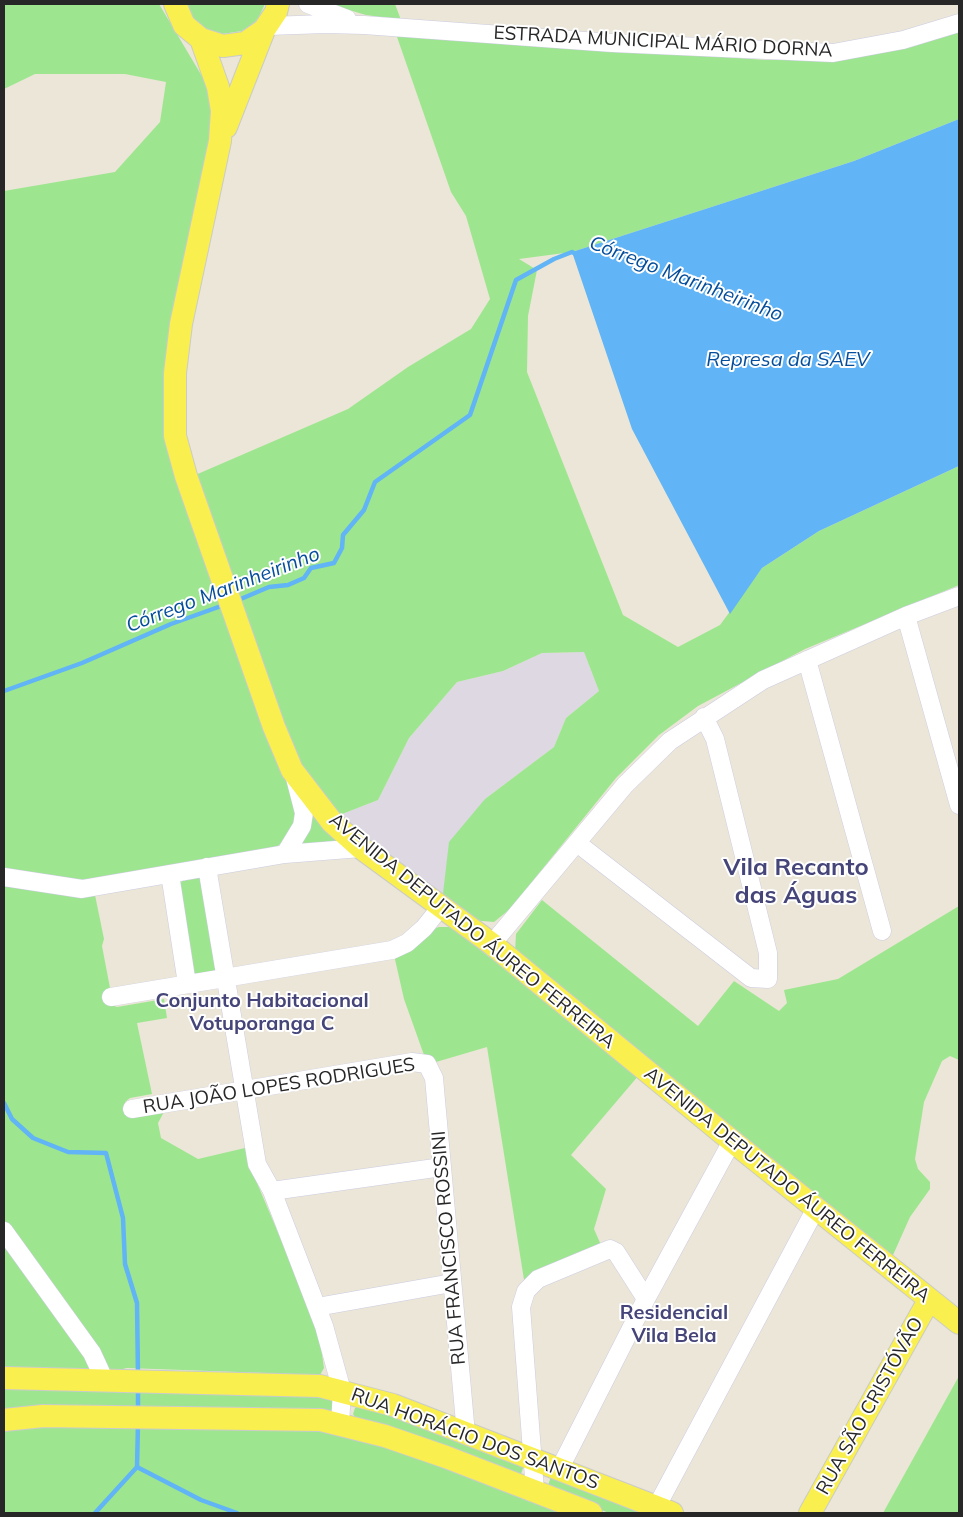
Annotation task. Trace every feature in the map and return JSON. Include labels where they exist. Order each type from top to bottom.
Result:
[{"type":"main road","points":[[174,4],[184,25],[201,40],[223,46],[245,42],[266,28]]},
{"type":"main road","name":"AVENIDA DEPUTADO ÁUREO FERREIRA","points":[[220,142],[266,28],[278,4]]},
{"type":"main road","name":"AVENIDA DEPUTADO ÁUREO FERREIRA","points":[[201,40],[218,87],[222,111],[220,142],[181,324],[175,373],[174,413],[179,454],[274,727],[292,770],[332,822],[361,848],[440,908],[492,944],[732,1141],[959,1323]]},
{"type":"main road","name":"RUA SÃO CRISTÓVÃO","points":[[810,1513],[929,1300]]},
{"type":"main road","name":"RUA HORÁCIO DOS SANTOS","points":[[4,1378],[152,1380],[320,1386],[393,1405],[665,1510]]},
{"type":"main road","name":"RUA HORÁCIO DOS SANTOS","points":[[4,1420],[43,1416],[321,1420],[340,1424],[446,1457],[591,1513]]},
{"type":"street","points":[[308,4],[364,25]]},
{"type":"street","name":"ESTRADA MUNICIPAL MÁRIO DORNA","points":[[364,25],[612,43],[833,53],[902,40],[959,23]]},
{"type":"street","points":[[266,28],[364,25]]},
{"type":"street","points":[[492,944],[625,785],[670,742],[704,717],[763,680],[906,616],[959,596]]},
{"type":"street","points":[[906,616],[959,805]]},
{"type":"street","points":[[807,660],[882,931]]},
{"type":"street","points":[[577,843],[751,978],[768,979],[768,953],[715,739],[704,717]]},
{"type":"street","points":[[285,854],[302,826],[304,813],[292,770]]},
{"type":"street","points":[[4,877],[82,889],[285,854],[361,848]]},
{"type":"street","points":[[207,867],[224,979],[257,1164],[272,1191],[317,1307],[342,1391],[340,1424]]},
{"type":"street","points":[[170,874],[188,984]]},
{"type":"street","points":[[111,998],[392,950],[407,943],[424,928],[440,908]]},
{"type":"street","name":"RUA JOÃO LOPES RODRIGUES","points":[[132,1108],[412,1062],[427,1064]]},
{"type":"street","name":"RUA FRANCISCO ROSSINI","points":[[427,1064],[434,1078],[466,1434]]},
{"type":"street","points":[[559,1470],[646,1299],[732,1141]]},
{"type":"street","points":[[272,1191],[442,1167]]},
{"type":"street","points":[[665,1510],[816,1208]]},
{"type":"street","points":[[4,1231],[92,1353],[104,1379]]},
{"type":"street","points":[[535,1491],[521,1307],[526,1291],[538,1279],[610,1249],[616,1252],[646,1299]]},
{"type":"street","points":[[317,1307],[452,1283]]},
{"type":"shaded area","points":[[584,652],[599,691],[566,718],[554,747],[485,799],[442,902],[337,816],[378,800],[409,738],[457,682],[503,671],[542,653]]},
{"type":"green space","points":[[4,4],[159,4],[212,93],[214,116],[167,414],[294,798],[296,819],[290,834],[277,847],[80,881],[4,869],[4,191],[115,172],[160,122],[166,82],[125,74],[35,74],[4,89]]},
{"type":"green space","points":[[183,4],[265,4],[258,19],[250,26],[242,31],[222,34],[212,32],[194,22]]},
{"type":"green space","points":[[329,4],[395,4],[401,20],[366,15]]},
{"type":"green space","points":[[959,30],[959,119],[854,161],[572,252],[519,259],[537,270],[528,316],[527,372],[623,615],[678,647],[720,625],[762,568],[819,531],[959,466],[959,585],[805,649],[698,706],[659,735],[616,778],[510,909],[494,922],[471,920],[442,902],[449,842],[485,799],[554,747],[566,718],[599,691],[584,652],[542,653],[503,671],[457,682],[409,738],[378,800],[337,816],[298,768],[193,476],[348,409],[408,367],[471,329],[490,299],[466,216],[451,192],[396,34],[766,60],[833,59]]},
{"type":"green space","points":[[311,811],[346,845],[308,847],[300,844]]},
{"type":"green space","points":[[199,877],[203,880],[217,970],[215,976],[194,975],[178,887],[182,881]]},
{"type":"green space","points":[[4,883],[95,895],[104,939],[102,946],[110,988],[106,994],[109,1004],[117,1007],[164,999],[167,1018],[137,1023],[152,1094],[130,1098],[125,1102],[128,1113],[165,1110],[158,1123],[161,1138],[198,1159],[245,1148],[249,1164],[318,1327],[324,1368],[320,1375],[127,1368],[101,1374],[4,1373]]},
{"type":"green space","points":[[542,900],[698,1026],[734,981],[779,1011],[787,1003],[784,990],[838,979],[959,906],[959,1060],[950,1056],[942,1061],[924,1102],[915,1159],[918,1169],[930,1182],[930,1189],[910,1217],[893,1255],[889,1255],[515,952],[516,934]]},
{"type":"green space","points":[[439,927],[451,927],[639,1075],[571,1155],[606,1189],[594,1229],[601,1245],[525,1286],[487,1047],[436,1062],[424,1055],[404,999],[394,955],[426,932]]},
{"type":"green space","points":[[959,1376],[959,1513],[883,1513]]},
{"type":"green space","points":[[4,1388],[287,1391],[333,1399],[332,1410],[322,1413],[4,1412]]},
{"type":"green space","points":[[359,1406],[390,1414],[517,1461],[523,1468],[521,1474],[357,1420],[353,1414],[355,1408]]},
{"type":"green space","points":[[4,1427],[340,1429],[575,1513],[4,1513]]},
{"type":"green space","points":[[551,1477],[647,1513],[609,1513],[551,1491],[548,1485]]},
{"type":"water","name":"Represa da SAEV","points":[[959,119],[959,466],[819,531],[762,568],[730,614],[632,429],[572,252],[854,161]]},
{"type":"waterway","name":"Córrego Marinheirinho","points":[[236,601],[269,587],[288,585],[304,578],[311,568],[334,563],[342,548],[343,535],[364,510],[375,482],[470,415],[516,280],[554,259],[572,252],[576,254]]},
{"type":"waterway","name":"Córrego Marinheirinho","points":[[4,691],[82,663],[171,624],[224,605]]},
{"type":"waterway","points":[[4,1103],[12,1119],[33,1138],[68,1152],[106,1153],[123,1218],[125,1264],[137,1303],[138,1376]]},
{"type":"waterway","points":[[138,1389],[138,1411]]},
{"type":"waterway","points":[[137,1467],[138,1424]]},
{"type":"waterway","points":[[137,1467],[201,1500],[237,1513]]},
{"type":"waterway","points":[[95,1513],[137,1467]]},
{"type":"district","name":"Vila Recanto das Águas","points":[[796,882]]},
{"type":"district","name":"Conjunto Habitacional Votuporanga C","points":[[262,1012]]},
{"type":"district","name":"Residencial Vila Bela","points":[[674,1324]]}]
